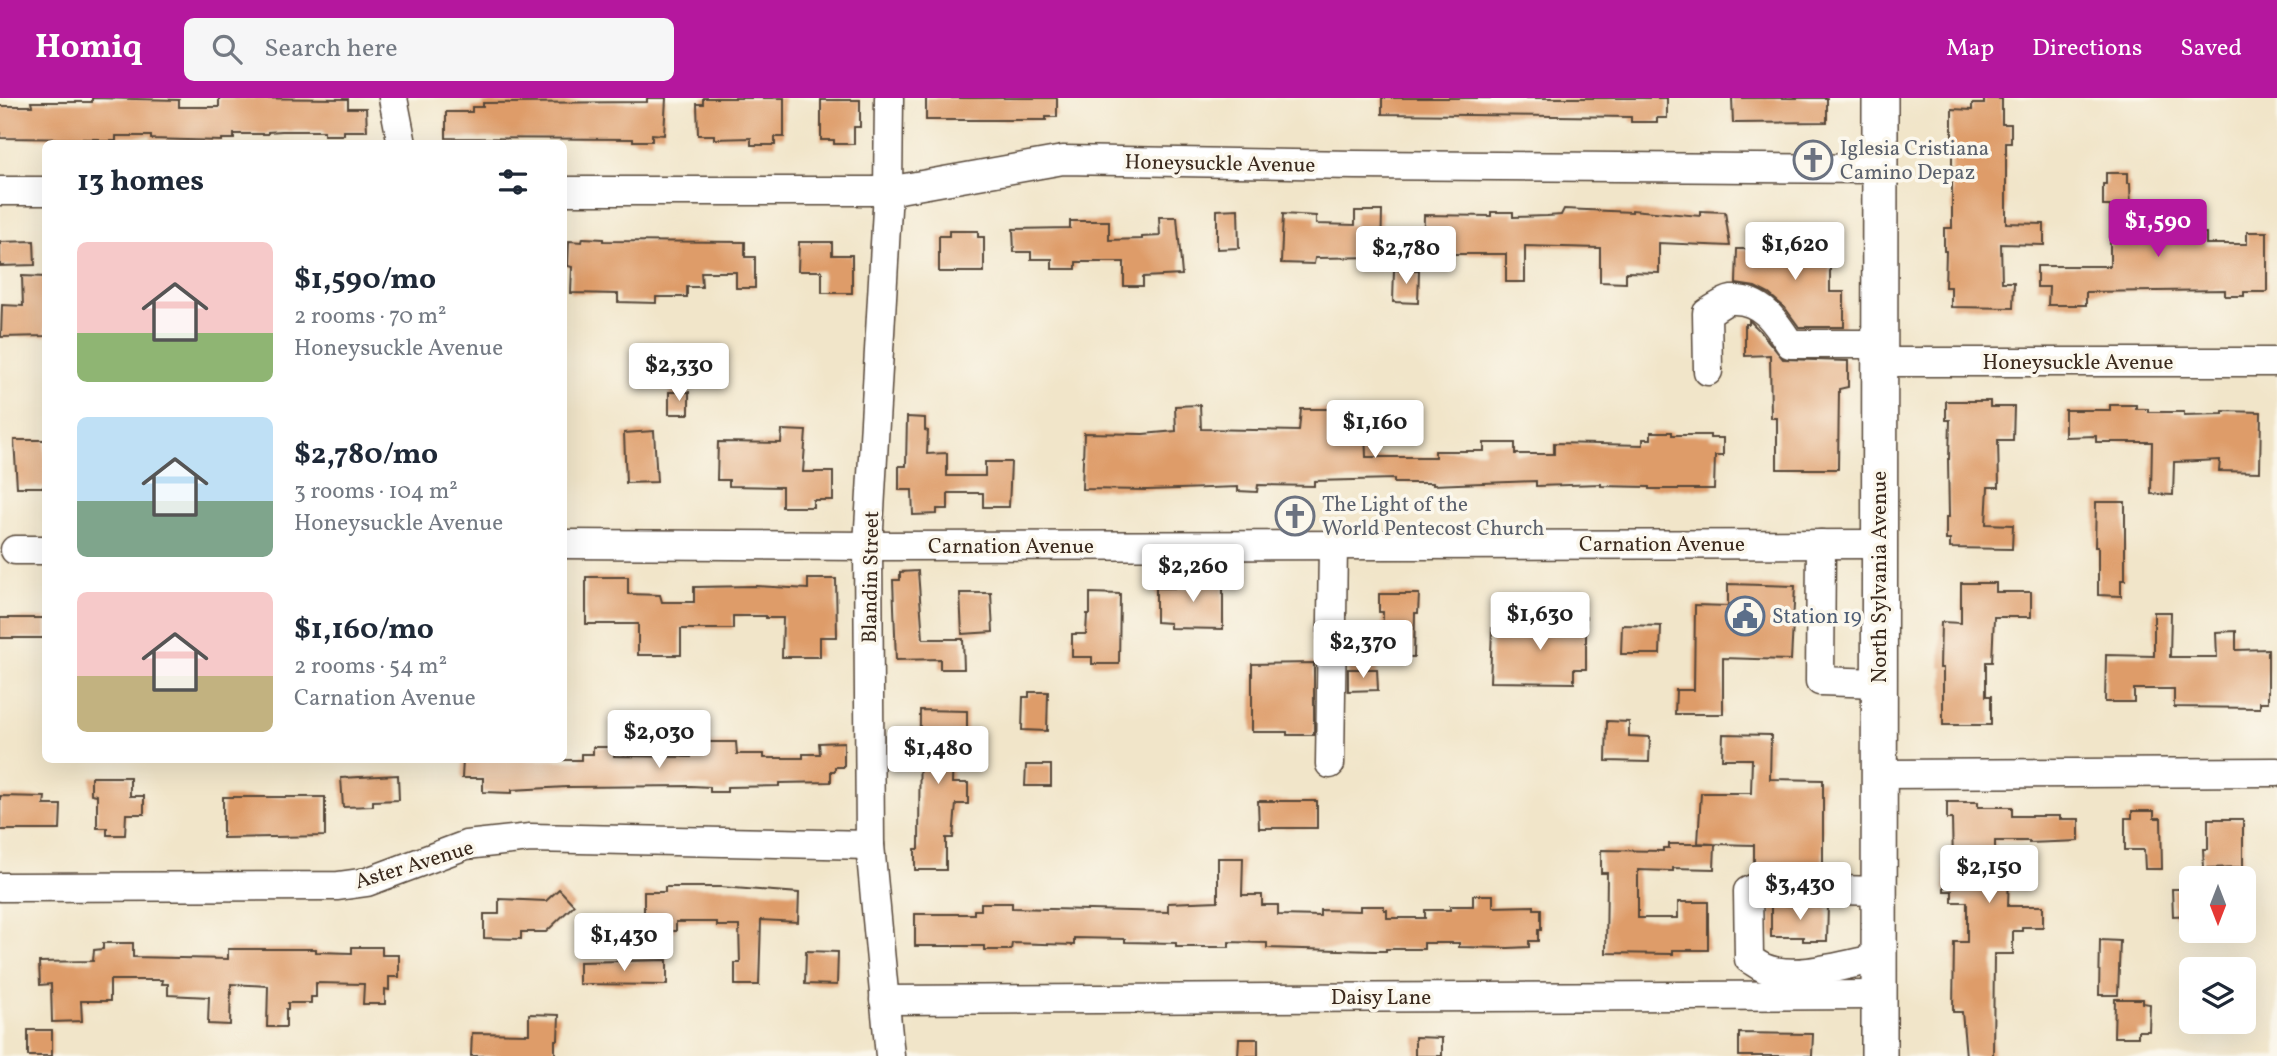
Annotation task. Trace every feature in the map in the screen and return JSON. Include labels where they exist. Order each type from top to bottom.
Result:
[{"type":"main road","name":"North Sylvania Avenue","points":[[1879,1056],[1880,98]]},
{"type":"street","points":[[393,98],[401,140]]},
{"type":"street","name":"Blandin Street","points":[[889,98],[888,191],[868,546],[870,845],[890,1056]]},
{"type":"street","name":"Honeysuckle Avenue","points":[[567,191],[888,191],[1063,160],[1880,169]]},
{"type":"street","points":[[0,191],[42,191]]},
{"type":"street","name":"Honeysuckle Avenue","points":[[1708,371],[1707,313],[1730,300],[1756,303],[1775,320],[1790,344],[1879,353],[2277,362]]},
{"type":"street","name":"Carnation Avenue","points":[[567,544],[1879,544]]},
{"type":"street","points":[[1821,544],[1820,681],[1879,682]]},
{"type":"street","points":[[1330,765],[1333,545]]},
{"type":"street","points":[[15,550],[42,550]]},
{"type":"street","points":[[1879,774],[2277,772]]},
{"type":"street","name":"Aster Avenue","points":[[0,887],[338,886],[367,882],[466,845],[530,838],[870,845]]},
{"type":"street","points":[[1879,891],[1755,888],[1748,891],[1749,959],[1764,968],[1781,972],[1807,972],[1879,958]]},
{"type":"street","name":"Daisy Lane","points":[[884,1000],[1879,995]]},
{"type":"building","points":[[92,98],[179,100],[179,107],[219,107],[219,98],[348,99],[348,108],[366,108],[367,131],[344,131],[344,135],[324,135],[324,131],[282,131],[268,134],[234,134],[234,139],[222,140],[151,139],[151,136],[116,136],[116,140],[0,138],[0,106],[32,106],[31,102],[92,102]]},
{"type":"building","points":[[647,98],[666,98],[664,135],[652,134],[652,141],[446,138],[446,112],[472,112],[472,107],[483,107],[483,103],[647,102]]},
{"type":"building","points":[[703,98],[784,98],[784,137],[775,137],[775,145],[751,145],[751,138],[714,139],[714,135],[698,135],[697,104],[703,104]]},
{"type":"building","points":[[926,98],[1057,98],[1057,117],[1046,117],[1046,120],[926,120]]},
{"type":"building","points":[[1382,98],[1667,98],[1667,118],[1657,118],[1657,122],[1631,122],[1631,117],[1382,114]]},
{"type":"building","points":[[1732,98],[1827,98],[1827,122],[1733,123]]},
{"type":"building","points":[[1984,98],[2002,99],[2002,124],[2011,124],[2011,143],[2006,143],[2006,223],[2044,224],[2044,245],[2001,244],[2002,282],[2014,282],[2013,308],[1951,307],[1951,287],[1945,287],[1944,228],[1952,228],[1952,109],[1972,110],[1972,104],[1984,104]]},
{"type":"building","points":[[821,100],[860,100],[860,127],[854,127],[854,144],[834,144],[834,140],[821,140]]},
{"type":"building","points":[[2106,173],[2128,173],[2131,214],[2148,214],[2148,233],[2206,233],[2206,244],[2247,244],[2247,232],[2267,232],[2267,292],[2244,292],[2244,296],[2225,296],[2225,290],[2086,292],[2086,305],[2048,305],[2049,287],[2037,287],[2037,266],[2110,266],[2110,206],[2103,206]]},
{"type":"building","points":[[1238,209],[1239,248],[1217,249],[1217,210]]},
{"type":"building","points":[[1564,209],[1632,210],[1700,216],[1700,211],[1725,212],[1730,246],[1659,243],[1659,273],[1626,272],[1626,283],[1600,282],[1600,248],[1525,246],[1525,282],[1506,282],[1506,254],[1450,254],[1450,267],[1423,267],[1424,215],[1491,216],[1491,212],[1513,212],[1513,217],[1547,216],[1561,215]]},
{"type":"building","points":[[1355,211],[1382,211],[1381,257],[1315,258],[1314,264],[1281,263],[1283,214],[1316,216],[1316,224],[1355,225]]},
{"type":"building","points":[[1159,217],[1177,217],[1182,275],[1143,277],[1143,286],[1124,286],[1124,262],[1076,262],[1076,269],[1052,269],[1052,259],[1031,259],[1031,252],[1014,252],[1013,229],[1070,228],[1070,221],[1109,221],[1109,240],[1142,239],[1160,236]]},
{"type":"building","points":[[949,231],[978,231],[978,237],[984,237],[984,272],[939,272],[939,236],[949,236]]},
{"type":"building","points":[[583,238],[603,241],[745,242],[745,257],[755,257],[755,288],[736,288],[736,272],[701,272],[702,287],[687,287],[687,297],[656,297],[656,303],[618,302],[618,294],[571,293],[569,241],[582,242]]},
{"type":"building","points":[[34,241],[35,265],[0,266],[0,242]]},
{"type":"building","points":[[799,242],[832,242],[832,255],[852,255],[852,293],[822,293],[822,271],[798,271]]},
{"type":"building","points":[[1780,245],[1827,246],[1827,256],[1830,256],[1830,292],[1844,292],[1844,327],[1799,327],[1785,308],[1769,294],[1755,287],[1736,284],[1737,249],[1780,249]]},
{"type":"building","points":[[1394,270],[1419,270],[1418,303],[1393,302]]},
{"type":"building","points":[[22,276],[42,277],[42,336],[1,337],[2,305],[23,306]]},
{"type":"building","points":[[1749,320],[1783,359],[1848,361],[1848,387],[1839,389],[1838,469],[1777,469],[1777,418],[1771,418],[1770,355],[1745,356],[1745,324],[1749,324]]},
{"type":"building","points":[[669,392],[689,392],[689,414],[669,414]]},
{"type":"building","points":[[1946,401],[1990,401],[1990,407],[2014,407],[2013,440],[1998,440],[1999,487],[1988,487],[1986,524],[2013,525],[2012,549],[1950,548],[1950,540],[1946,540],[1946,517],[1949,517],[1950,420],[1946,420]]},
{"type":"building","points":[[1200,405],[1201,429],[1299,431],[1301,409],[1331,409],[1331,429],[1365,429],[1366,457],[1435,457],[1435,451],[1484,451],[1484,443],[1515,443],[1515,454],[1554,454],[1554,443],[1643,445],[1643,439],[1651,439],[1651,432],[1723,438],[1723,456],[1715,456],[1714,489],[1649,489],[1601,484],[1536,486],[1536,481],[1433,485],[1394,483],[1394,479],[1314,481],[1314,486],[1258,485],[1257,492],[1238,491],[1238,487],[1082,489],[1084,433],[1143,434],[1176,431],[1175,406]]},
{"type":"building","points":[[2110,405],[2136,405],[2136,409],[2148,409],[2148,412],[2184,412],[2184,415],[2223,414],[2223,411],[2261,412],[2260,472],[2219,471],[2220,460],[2174,462],[2173,495],[2151,494],[2152,442],[2096,442],[2096,436],[2065,437],[2065,410],[2110,410]]},
{"type":"building","points":[[907,417],[925,418],[925,430],[928,431],[927,454],[947,453],[947,476],[985,476],[985,462],[1011,462],[1009,507],[983,507],[983,493],[948,493],[948,509],[937,509],[937,514],[913,515],[912,490],[899,490],[899,466],[906,466]]},
{"type":"building","points":[[782,430],[806,431],[803,472],[833,472],[833,500],[813,500],[813,507],[782,507],[782,487],[729,486],[729,480],[717,480],[718,442],[781,443]]},
{"type":"building","points":[[654,431],[657,482],[626,483],[624,433]]},
{"type":"building","points":[[14,440],[42,440],[42,487],[17,487]]},
{"type":"building","points":[[2096,502],[2125,502],[2125,580],[2121,580],[2121,596],[2098,595]]},
{"type":"building","points":[[918,571],[923,639],[963,639],[964,669],[940,669],[940,659],[896,660],[893,580],[900,580],[900,572]]},
{"type":"building","points":[[1196,574],[1223,574],[1223,629],[1170,628],[1170,623],[1156,622],[1156,588],[1196,588]]},
{"type":"building","points":[[586,577],[628,577],[628,594],[660,595],[662,602],[694,602],[694,587],[808,589],[808,579],[836,579],[837,637],[820,637],[820,657],[782,657],[783,618],[733,616],[733,629],[681,629],[681,655],[638,655],[638,624],[586,624]]},
{"type":"building","points":[[1961,583],[1996,583],[1996,592],[2031,592],[2031,617],[1994,617],[1992,662],[1986,662],[1986,696],[1991,696],[1991,725],[1943,725],[1941,622],[1961,623]]},
{"type":"building","name":"Station 19","points":[[1728,584],[1795,586],[1791,660],[1723,658],[1723,714],[1675,714],[1676,690],[1694,690],[1695,605],[1728,606]]},
{"type":"building","points":[[960,593],[991,593],[993,632],[962,634]]},
{"type":"building","points":[[1090,593],[1120,594],[1119,664],[1092,664],[1092,657],[1072,657],[1072,634],[1086,634]]},
{"type":"building","points":[[1379,594],[1419,594],[1418,613],[1415,613],[1414,657],[1382,656],[1383,612],[1379,612]]},
{"type":"building","points":[[2154,612],[2171,612],[2170,657],[2217,657],[2216,632],[2236,631],[2236,650],[2268,649],[2268,702],[2260,702],[2260,708],[2174,707],[2174,689],[2134,689],[2134,702],[2105,702],[2106,655],[2154,656]]},
{"type":"building","points":[[1538,615],[1586,617],[1586,669],[1574,669],[1574,683],[1490,682],[1492,628],[1538,628]]},
{"type":"building","points":[[0,618],[42,618],[42,638],[0,638]]},
{"type":"building","points":[[1622,625],[1661,626],[1660,654],[1621,654]]},
{"type":"building","points":[[1314,663],[1314,735],[1252,732],[1252,664]]},
{"type":"building","points":[[1348,669],[1377,669],[1378,690],[1348,691]]},
{"type":"building","points":[[1029,692],[1048,692],[1047,731],[1022,730],[1023,697],[1029,697]]},
{"type":"building","points":[[920,710],[967,711],[967,733],[954,733],[952,783],[968,783],[968,804],[956,804],[953,838],[946,838],[946,870],[915,870],[915,849],[919,849]]},
{"type":"building","points":[[1607,721],[1629,722],[1629,736],[1650,737],[1649,762],[1606,761]]},
{"type":"building","points":[[1723,734],[1771,735],[1770,779],[1823,780],[1823,872],[1771,871],[1771,864],[1754,864],[1754,845],[1715,844],[1714,869],[1638,870],[1638,918],[1678,918],[1678,902],[1708,902],[1708,950],[1673,950],[1673,954],[1606,953],[1607,873],[1601,873],[1601,850],[1663,851],[1663,848],[1669,848],[1669,844],[1714,844],[1698,843],[1701,793],[1751,793],[1752,759],[1722,759]]},
{"type":"building","points":[[691,742],[736,742],[737,754],[764,754],[764,758],[803,758],[803,754],[820,754],[819,743],[844,742],[844,767],[835,767],[835,771],[831,771],[831,782],[727,787],[727,792],[710,792],[710,787],[691,786],[567,787],[512,790],[512,793],[483,792],[483,778],[462,778],[463,763],[567,763],[567,760],[581,760],[581,754],[593,754],[593,747],[614,747],[614,756],[691,757]]},
{"type":"building","points":[[1026,765],[1051,765],[1051,786],[1025,786]]},
{"type":"building","points":[[398,775],[399,800],[373,801],[373,806],[343,807],[341,778]]},
{"type":"building","points":[[91,777],[130,777],[130,796],[144,796],[144,814],[126,814],[125,835],[107,835],[107,828],[97,828],[97,795],[91,794]]},
{"type":"building","points":[[0,796],[45,797],[44,805],[61,805],[60,830],[0,830]]},
{"type":"building","points":[[223,797],[325,797],[325,836],[223,838]]},
{"type":"building","points":[[1258,801],[1317,801],[1317,828],[1259,828]]},
{"type":"building","points":[[1947,802],[1978,802],[1978,807],[2012,807],[2012,816],[2060,816],[2060,819],[2079,819],[2079,841],[1995,841],[1995,875],[2009,875],[2008,906],[2043,906],[2043,927],[2022,927],[2022,931],[2013,931],[2013,954],[1994,954],[1993,1056],[1966,1056],[1962,1012],[1953,1012],[1954,942],[1967,942],[1967,902],[1952,902],[1952,891],[1944,891],[1944,863],[1953,863],[1952,819],[1947,819]]},
{"type":"building","points":[[2132,811],[2154,811],[2154,818],[2161,818],[2162,869],[2145,869],[2144,850],[2125,850],[2125,818],[2132,818]]},
{"type":"building","points":[[2208,819],[2243,819],[2243,866],[2204,866],[2203,849],[2208,849]]},
{"type":"building","points":[[1218,858],[1243,858],[1242,895],[1262,895],[1262,905],[1278,905],[1278,915],[1320,916],[1320,910],[1360,911],[1360,906],[1384,906],[1387,918],[1425,918],[1425,910],[1473,906],[1473,895],[1493,895],[1493,907],[1534,906],[1534,909],[1541,909],[1541,930],[1538,930],[1538,941],[1529,941],[1529,947],[1508,948],[1424,943],[1424,949],[1375,951],[1267,948],[1267,943],[1229,942],[1229,947],[1176,947],[1176,943],[1074,938],[1074,945],[1012,943],[1011,950],[984,950],[984,946],[915,946],[915,914],[974,914],[974,910],[981,910],[981,903],[1012,903],[1012,908],[1168,912],[1168,903],[1218,901]]},
{"type":"building","points":[[665,887],[721,887],[799,893],[798,922],[761,920],[759,985],[735,985],[735,963],[740,963],[739,926],[717,926],[717,922],[676,922],[676,931],[657,931],[657,923],[644,923],[644,892],[665,892]]},
{"type":"building","points":[[559,889],[574,905],[546,932],[521,932],[521,939],[484,938],[484,914],[499,914],[499,899],[546,901]]},
{"type":"building","points":[[2172,889],[2179,889],[2179,916],[2173,916]]},
{"type":"building","points":[[1771,905],[1828,906],[1827,941],[1803,941],[1803,937],[1771,937]]},
{"type":"building","points":[[2100,940],[2120,941],[2118,995],[2099,995]]},
{"type":"building","points":[[103,943],[133,943],[133,957],[228,959],[228,949],[316,949],[316,952],[352,953],[352,947],[382,947],[382,955],[399,955],[399,977],[389,977],[389,990],[385,989],[385,1004],[363,1004],[364,984],[316,983],[316,997],[311,997],[311,1003],[288,1003],[286,1027],[267,1027],[268,986],[231,984],[230,1025],[208,1024],[209,997],[168,995],[168,984],[162,984],[163,980],[110,980],[110,1001],[81,1001],[82,1021],[52,1022],[51,984],[40,985],[39,962],[93,961],[94,950],[103,949]]},
{"type":"building","points":[[806,951],[838,952],[837,985],[805,984]]},
{"type":"building","points":[[667,960],[667,985],[579,984],[579,962]]},
{"type":"building","points":[[2115,999],[2143,999],[2143,1003],[2150,1004],[2149,1031],[2138,1031],[2138,1037],[2114,1037]]},
{"type":"building","points":[[529,1014],[559,1015],[555,1056],[471,1056],[472,1033],[529,1034]]},
{"type":"building","points":[[28,1030],[52,1030],[52,1056],[28,1056]]},
{"type":"building","points":[[1739,1033],[1813,1034],[1812,1056],[1739,1056]]},
{"type":"building","points":[[1415,1037],[1442,1038],[1442,1056],[1415,1056]]},
{"type":"building","points":[[1239,1039],[1258,1039],[1258,1056],[1238,1056]]},
{"type":"place","name":"Iglesia Cristiana Camino Depaz","points":[[1813,160]]},
{"type":"place","name":"The Light of the World Pentecost Church","points":[[1295,516]]},
{"type":"place","name":"Station 19","points":[[1745,616]]}]
